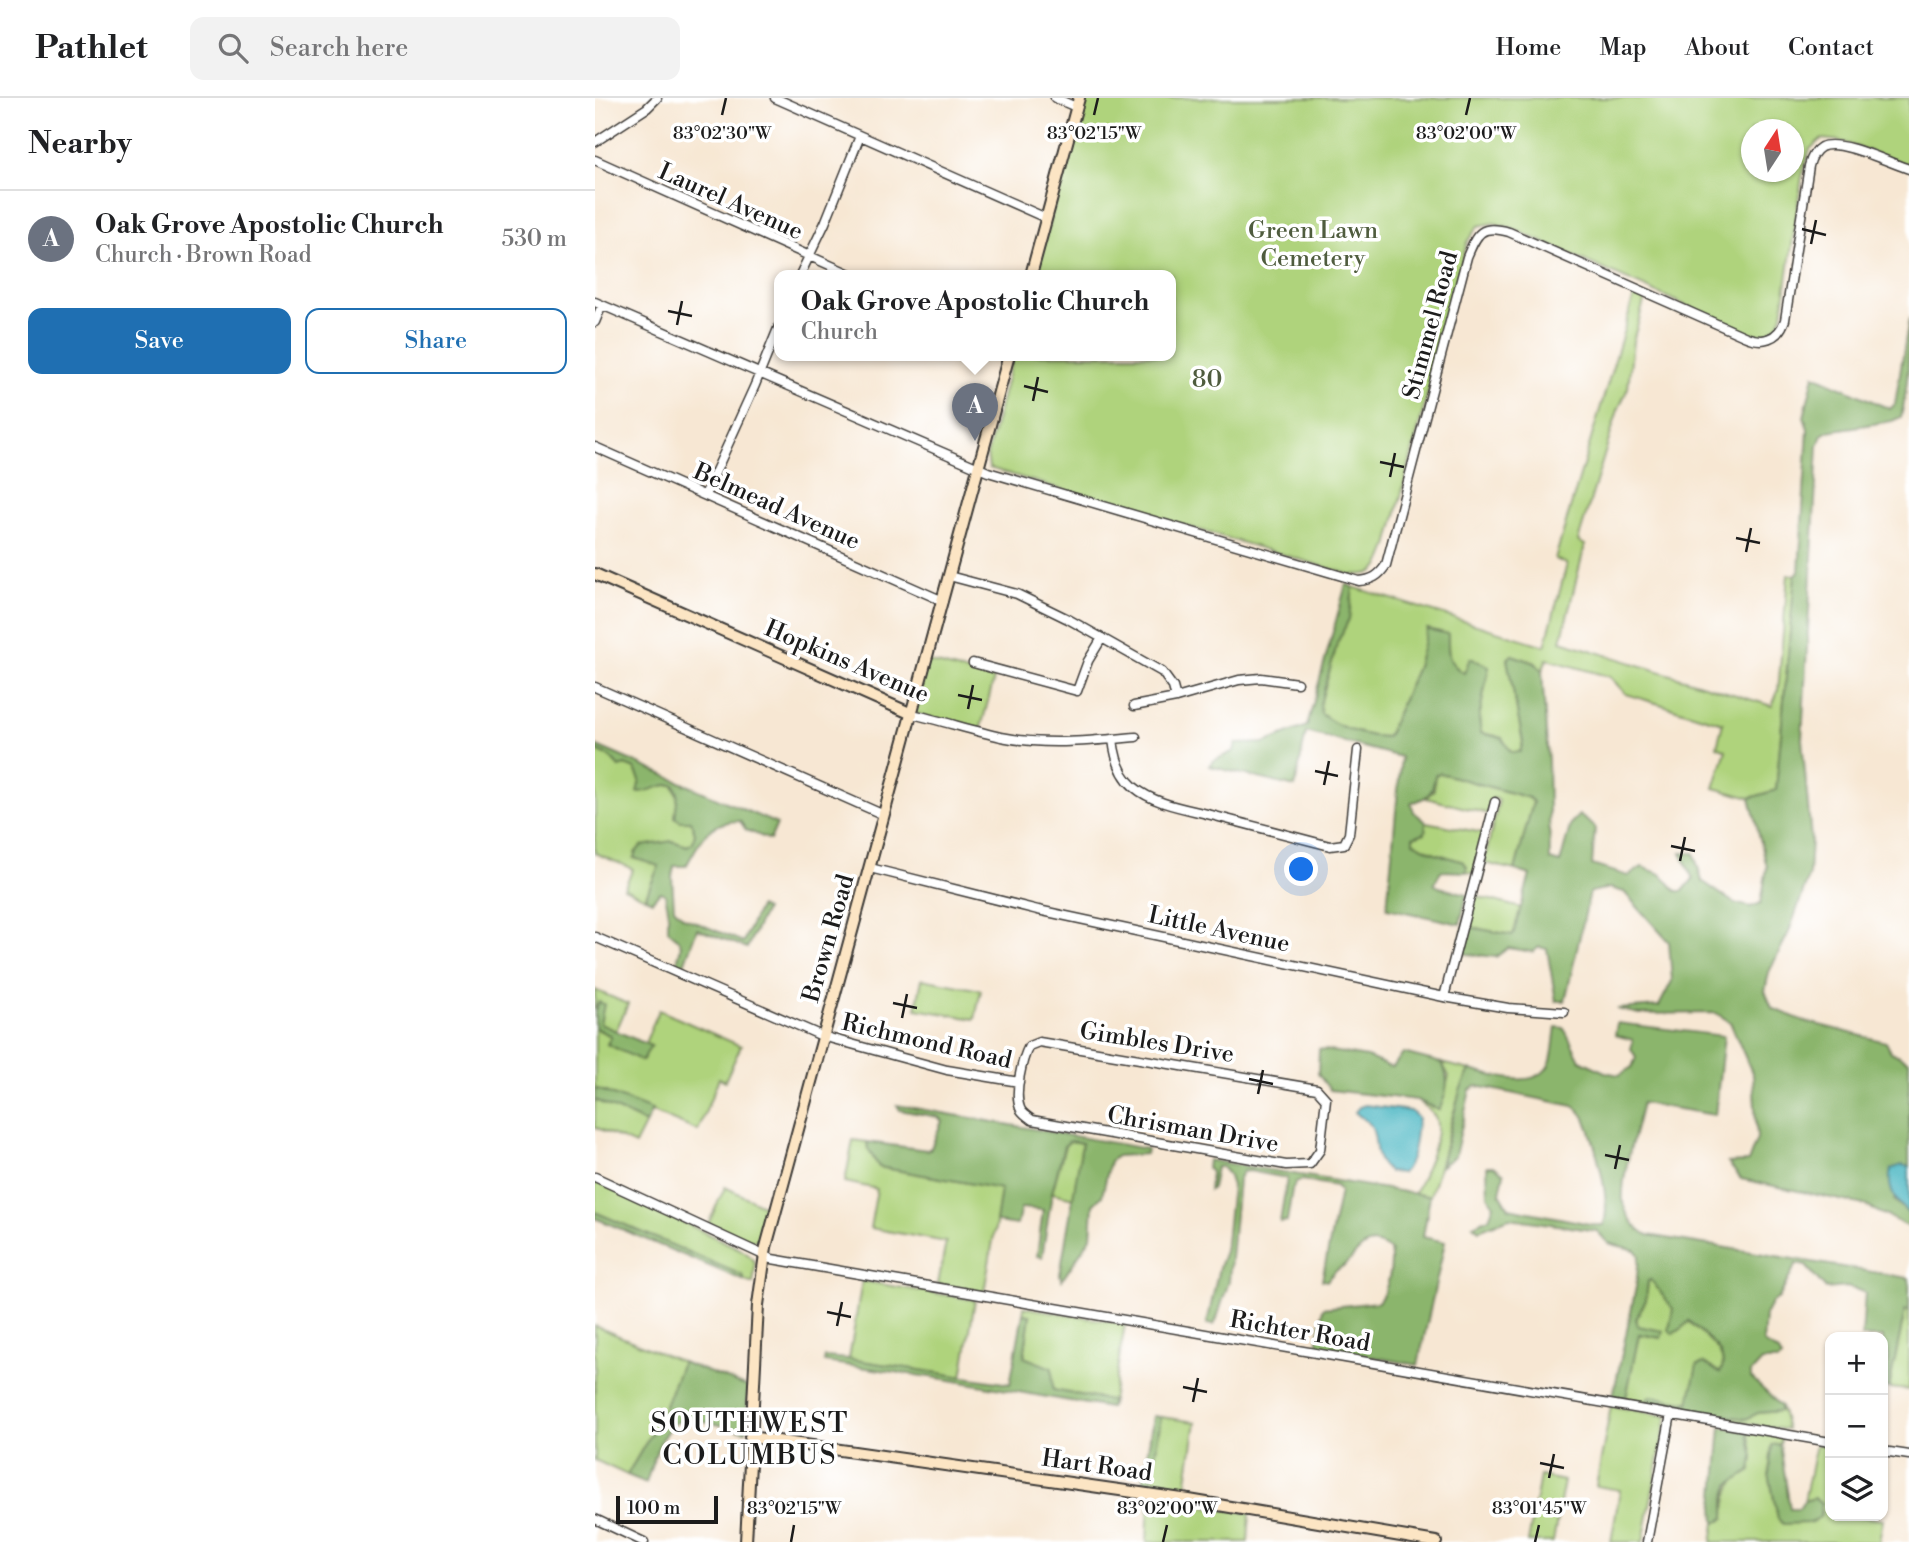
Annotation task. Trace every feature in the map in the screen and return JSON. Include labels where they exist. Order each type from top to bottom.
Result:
[{"type":"main road","points":[[1032,270],[1078,103]]},
{"type":"main road","name":"Brown Road","points":[[745,1542],[758,1305],[764,1256],[1007,361]]},
{"type":"main road","name":"Hopkins Avenue","points":[[595,574],[912,713]]},
{"type":"main road","name":"Hart Road","points":[[750,1437],[1189,1500],[1436,1542]]},
{"type":"street","points":[[595,142],[647,108],[657,98]]},
{"type":"street","points":[[775,98],[1046,218]]},
{"type":"street","points":[[1055,98],[1078,103]]},
{"type":"street","points":[[802,270],[825,223],[860,136]]},
{"type":"street","name":"Stimmel Road","points":[[979,469],[1359,582],[1370,580],[1380,575],[1386,565],[1467,257],[1475,238],[1483,230],[1494,228],[1509,232],[1744,336],[1762,341],[1773,338],[1781,331],[1785,320],[1812,155],[1824,146],[1837,145],[1909,169]]},
{"type":"street","name":"Laurel Avenue","points":[[595,160],[841,270]]},
{"type":"street","points":[[595,322],[599,304],[979,469]]},
{"type":"street","points":[[705,495],[774,339]]},
{"type":"street","name":"Belmead Avenue","points":[[595,447],[943,601]]},
{"type":"street","points":[[949,576],[1017,594],[1101,638],[1162,672],[1173,687],[1176,698]]},
{"type":"street","points":[[973,663],[1077,691],[1101,638]]},
{"type":"street","points":[[1134,706],[1176,698],[1240,680],[1261,678],[1297,683]]},
{"type":"street","points":[[595,687],[884,815]]},
{"type":"street","name":"Hopkins Avenue","points":[[912,713],[1003,737],[1066,743],[1136,737]]},
{"type":"street","points":[[1113,739],[1123,775],[1146,795],[1331,846],[1343,844],[1349,834],[1358,750]]},
{"type":"street","points":[[1444,997],[1495,802]]},
{"type":"street","name":"Little Avenue","points":[[870,868],[1051,912],[1444,997],[1508,1008],[1563,1013]]},
{"type":"street","name":"Richmond Road","points":[[595,937],[822,1036],[947,1070],[1019,1082]]},
{"type":"street","name":"Gimbles Drive","points":[[1019,1082],[1023,1057],[1029,1046],[1039,1042],[1317,1089]]},
{"type":"street","name":"Chrisman Drive","points":[[1019,1082],[1019,1106],[1032,1120],[1297,1166],[1310,1164],[1320,1150],[1325,1099],[1317,1089]]},
{"type":"street","name":"Richter Road","points":[[595,1177],[772,1259],[1825,1441]]},
{"type":"street","points":[[1647,1542],[1671,1414]]},
{"type":"street","points":[[1888,1452],[1909,1455]]},
{"type":"street","points":[[595,1519],[644,1542]]},
{"type":"green space","name":"Green Lawn Cemetery","points":[[1083,98],[1909,98],[1909,165],[1840,141],[1821,139],[1810,149],[1804,169],[1804,119],[1741,119],[1741,182],[1801,182],[1782,315],[1778,325],[1765,335],[1750,334],[1511,228],[1494,223],[1478,226],[1467,242],[1388,546],[1379,566],[1371,573],[1349,574],[989,468],[987,455],[1011,361],[1176,361],[1176,270],[1036,270]]},
{"type":"green space","points":[[1635,293],[1645,298],[1633,341],[1628,388],[1618,410],[1578,541],[1585,545],[1561,641],[1772,706],[1778,691],[1788,575],[1795,575],[1776,791],[1750,798],[1714,788],[1726,750],[1717,746],[1723,723],[1626,694],[1610,677],[1547,659],[1542,671],[1535,662],[1512,655],[1507,659],[1523,742],[1520,752],[1511,752],[1496,736],[1481,733],[1479,718],[1489,666],[1471,658],[1465,674],[1451,662],[1448,634],[1428,629],[1417,667],[1387,737],[1353,731],[1321,714],[1320,704],[1338,641],[1349,619],[1353,587],[1545,646],[1567,564],[1555,559]]},
{"type":"green space","points":[[1909,318],[1907,380],[1901,417],[1892,421],[1828,431],[1822,435],[1818,446],[1802,739],[1811,839],[1809,875],[1789,932],[1769,972],[1765,991],[1772,1008],[1804,1021],[1886,1042],[1891,1052],[1909,1061],[1909,1167],[1902,1165],[1894,1200],[1909,1214],[1909,1227],[1864,1205],[1741,1179],[1728,1163],[1748,1162],[1757,1138],[1753,1075],[1730,1022],[1716,1013],[1639,1014],[1617,1009],[1659,1006],[1672,981],[1669,942],[1624,892],[1610,888],[1590,892],[1565,1001],[1556,1001],[1547,949],[1539,947],[1533,952],[1508,948],[1496,957],[1458,953],[1464,926],[1513,935],[1530,875],[1515,870],[1533,802],[1529,798],[1440,773],[1435,775],[1429,794],[1411,803],[1414,812],[1426,822],[1425,833],[1413,837],[1413,842],[1435,853],[1464,862],[1467,867],[1466,872],[1441,871],[1434,884],[1467,894],[1460,924],[1387,908],[1401,757],[1306,732],[1295,787],[1209,766],[1213,761],[1234,751],[1236,744],[1264,743],[1307,726],[1346,584],[1353,587],[1349,619],[1338,641],[1320,704],[1321,714],[1353,731],[1387,737],[1417,667],[1427,629],[1448,634],[1449,657],[1464,673],[1470,658],[1489,666],[1479,718],[1481,733],[1502,738],[1511,752],[1520,752],[1523,742],[1507,659],[1512,655],[1535,663],[1542,671],[1548,761],[1550,860],[1560,863],[1571,823],[1579,815],[1595,827],[1592,865],[1628,876],[1642,867],[1661,874],[1676,891],[1683,891],[1693,879],[1681,853],[1694,853],[1702,881],[1734,903],[1751,907],[1761,903],[1767,867],[1750,798],[1776,790],[1795,575],[1799,572],[1808,429],[1804,417],[1814,375],[1890,409],[1895,404]]},
{"type":"green space","points":[[926,661],[994,679],[980,731],[914,713]]},
{"type":"green space","points":[[595,745],[777,824],[770,840],[746,830],[740,821],[720,824],[706,834],[686,866],[674,866],[674,908],[683,917],[743,942],[759,907],[765,910],[747,948],[697,929],[683,967],[676,964],[681,944],[668,930],[665,894],[660,892],[652,901],[645,898],[659,866],[634,858],[641,846],[672,841],[687,846],[693,843],[695,833],[691,821],[680,821],[675,817],[678,793],[674,785],[637,792],[640,780],[635,769],[625,765],[619,767],[610,757],[595,750]]},
{"type":"green space","points":[[595,750],[610,757],[619,767],[625,765],[635,769],[640,780],[638,791],[673,785],[687,819],[691,821],[695,833],[693,843],[688,846],[672,841],[634,858],[659,866],[645,898],[624,888],[633,869],[595,853]]},
{"type":"green space","points":[[1440,773],[1529,798],[1533,802],[1515,870],[1484,863],[1499,800],[1493,798],[1489,814],[1426,798],[1434,790],[1435,775]]},
{"type":"green space","points":[[1426,822],[1484,833],[1474,873],[1466,872],[1464,862],[1435,853],[1413,842],[1413,837],[1425,833]]},
{"type":"green space","points":[[1472,895],[1521,908],[1513,936],[1464,926]]},
{"type":"green space","points":[[922,979],[981,990],[975,1019],[916,1009]]},
{"type":"green space","points":[[595,990],[628,1004],[616,1031],[599,1024],[599,1002],[595,1011]]},
{"type":"green space","points":[[599,1002],[604,1004],[600,1024],[651,1046],[642,1061],[607,1044],[611,1036],[595,1028],[595,1011]]},
{"type":"green space","points":[[659,1010],[741,1046],[725,1081],[719,1078],[698,1131],[595,1088],[595,1028],[611,1036],[608,1045],[650,1046],[645,1043]]},
{"type":"green space","points":[[1617,1023],[1724,1036],[1715,1115],[1642,1103],[1623,1190],[1624,1206],[1632,1221],[1648,1235],[1909,1278],[1909,1311],[1905,1310],[1889,1388],[1888,1332],[1862,1332],[1865,1292],[1846,1287],[1826,1289],[1806,1266],[1796,1264],[1779,1298],[1772,1302],[1765,1315],[1763,1343],[1779,1352],[1782,1358],[1777,1361],[1762,1361],[1751,1373],[1751,1378],[1781,1406],[1780,1411],[1758,1413],[1746,1419],[1648,1403],[1650,1396],[1689,1403],[1697,1365],[1704,1363],[1720,1373],[1723,1365],[1714,1344],[1689,1321],[1672,1334],[1669,1329],[1673,1309],[1651,1280],[1648,1281],[1646,1300],[1636,1319],[1638,1326],[1663,1331],[1661,1338],[1639,1334],[1626,1398],[1613,1396],[1636,1287],[1639,1255],[1635,1250],[1608,1243],[1597,1231],[1509,1218],[1479,1230],[1473,1225],[1489,1218],[1494,1205],[1488,1196],[1487,1166],[1494,1166],[1504,1174],[1500,1193],[1509,1208],[1603,1225],[1606,1203],[1597,1156],[1585,1118],[1573,1106],[1477,1086],[1470,1090],[1455,1156],[1441,1166],[1460,1090],[1470,1070],[1503,1078],[1527,1079],[1537,1076],[1551,1060],[1556,1027],[1564,1028],[1580,1060],[1605,1072],[1619,1075],[1632,1067],[1636,1057],[1631,1049],[1633,1040],[1615,1035]]},
{"type":"green space","points":[[1319,1049],[1367,1057],[1390,1067],[1393,1067],[1403,1053],[1442,1063],[1447,1086],[1439,1110],[1417,1100],[1330,1090],[1318,1074]]},
{"type":"green space","points":[[1442,1063],[1470,1070],[1457,1100],[1430,1196],[1414,1194],[1430,1157],[1437,1127],[1433,1114],[1417,1100],[1439,1110],[1449,1076]]},
{"type":"green space","points":[[595,1088],[652,1110],[646,1123],[595,1100]]},
{"type":"green space","points":[[595,1100],[646,1123],[635,1145],[595,1127]]},
{"type":"green space","points":[[897,1105],[1147,1149],[1146,1154],[1117,1156],[1110,1161],[1102,1196],[1093,1205],[1091,1237],[1062,1280],[1060,1275],[1082,1143],[1070,1141],[1064,1146],[1052,1193],[1042,1257],[1037,1256],[1043,1210],[1021,1208],[1017,1225],[996,1222],[1001,1189],[879,1167],[868,1149],[867,1142],[927,1150],[931,1148],[942,1121],[938,1117],[900,1110]]},
{"type":"green space","points":[[853,1140],[867,1142],[868,1149],[879,1167],[1002,1189],[984,1292],[938,1284],[946,1242],[870,1228],[877,1189],[845,1182]]},
{"type":"green space","points":[[1070,1141],[1082,1143],[1074,1198],[1052,1193],[1065,1146]]},
{"type":"green space","points":[[1208,1160],[1430,1196],[1423,1237],[1445,1242],[1418,1365],[1317,1347],[1323,1308],[1378,1302],[1385,1290],[1390,1270],[1390,1250],[1371,1243],[1327,1281],[1322,1280],[1340,1191],[1336,1186],[1302,1180],[1296,1182],[1287,1221],[1280,1222],[1287,1178],[1242,1172],[1238,1180],[1229,1281],[1214,1325],[1207,1324],[1225,1251],[1232,1186],[1228,1174],[1222,1167],[1216,1167],[1212,1189],[1209,1190],[1211,1172],[1207,1168]]},
{"type":"green space","points":[[595,1181],[740,1249],[755,1263],[753,1284],[745,1281],[741,1275],[595,1212]]},
{"type":"green space","points":[[725,1187],[769,1208],[760,1238],[754,1241],[744,1239],[708,1224]]},
{"type":"green space","points":[[595,1212],[742,1275],[745,1281],[595,1218]]},
{"type":"green space","points":[[1651,1280],[1674,1309],[1669,1329],[1680,1330],[1688,1321],[1719,1351],[1723,1365],[1721,1373],[1704,1363],[1689,1403],[1650,1396],[1746,1419],[1757,1413],[1780,1411],[1781,1406],[1787,1430],[1612,1401],[1613,1396],[1626,1398],[1639,1334],[1661,1338],[1638,1326],[1636,1318],[1646,1300],[1648,1281]]},
{"type":"green space","points":[[862,1281],[975,1300],[962,1377],[849,1359]]},
{"type":"green space","points":[[1024,1307],[1125,1324],[1112,1401],[1053,1390],[1024,1357],[1030,1316],[1023,1314]]},
{"type":"green space","points":[[1905,1310],[1909,1311],[1909,1390],[1889,1388]]},
{"type":"green space","points":[[1023,1314],[1030,1315],[1024,1357],[1052,1368],[1053,1390],[1112,1401],[1110,1408],[944,1379],[824,1362],[825,1357],[849,1359],[1010,1384]]},
{"type":"green space","points":[[595,1326],[682,1362],[660,1419],[627,1475],[595,1460]]},
{"type":"green space","points":[[682,1362],[748,1387],[746,1431],[699,1421],[677,1422],[659,1445],[646,1483],[627,1475],[660,1419]]},
{"type":"green space","points":[[1611,1406],[1667,1416],[1643,1542],[1611,1542],[1620,1490],[1596,1486]]},
{"type":"green space","points":[[1153,1416],[1161,1417],[1151,1482],[1186,1487],[1185,1495],[1142,1489]]},
{"type":"green space","points":[[1161,1417],[1196,1422],[1186,1487],[1151,1482]]},
{"type":"green space","points":[[1721,1427],[1748,1432],[1753,1458],[1751,1471],[1729,1485],[1725,1499],[1725,1518],[1715,1523],[1714,1505]]},
{"type":"green space","points":[[1748,1432],[1782,1437],[1780,1444],[1772,1446],[1769,1474],[1778,1519],[1820,1517],[1821,1504],[1814,1498],[1804,1501],[1816,1444],[1825,1445],[1825,1521],[1883,1521],[1879,1542],[1712,1542],[1715,1523],[1725,1518],[1729,1490],[1753,1457]]},
{"type":"green space","points":[[1780,1444],[1790,1509],[1799,1509],[1804,1501],[1814,1498],[1821,1504],[1820,1517],[1810,1523],[1783,1524],[1778,1519],[1769,1474],[1772,1445]]},
{"type":"green space","points":[[1540,1476],[1564,1481],[1553,1542],[1528,1542]]},
{"type":"green space","points":[[1149,1499],[1250,1513],[1248,1542],[1147,1542]]},
{"type":"water","points":[[1365,1105],[1411,1111],[1418,1118],[1410,1162],[1402,1173],[1389,1172],[1383,1167],[1376,1151],[1371,1125],[1355,1112]]},
{"type":"water","points":[[1902,1165],[1909,1167],[1909,1214],[1896,1199],[1890,1182],[1891,1169]]},
{"type":"place","name":"Oak Grove Apostolic Church","points":[[975,441]]},
{"type":"district","name":"SOUTHWEST COLUMBUS","points":[[750,1438]]},
{"type":"park label","name":"80","points":[[1207,379]]}]
